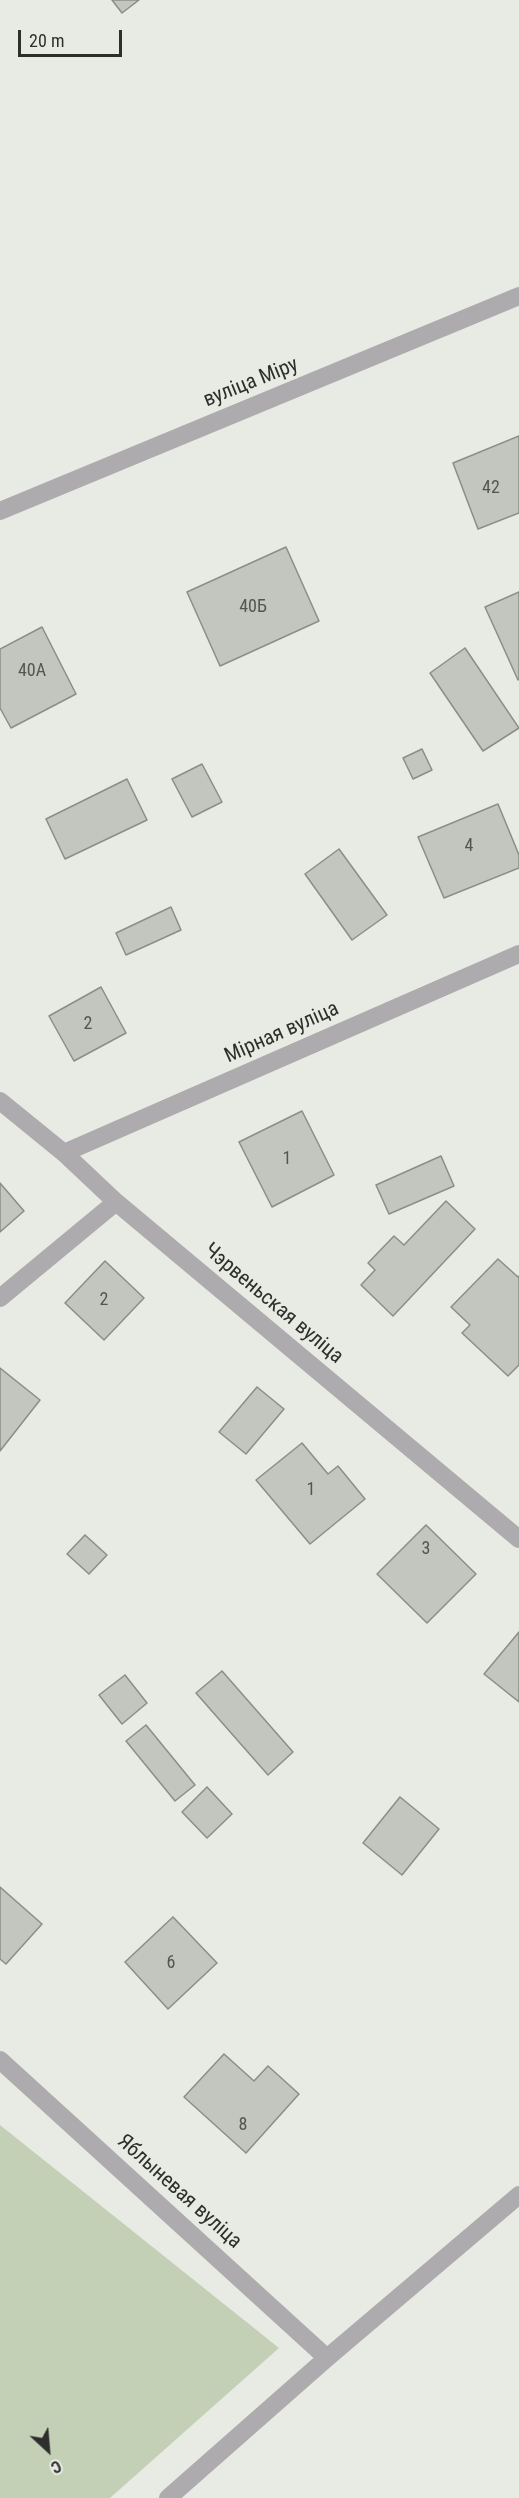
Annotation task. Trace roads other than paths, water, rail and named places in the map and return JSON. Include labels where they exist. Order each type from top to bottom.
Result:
[{"type":"street","name":"вуліца Міру","points":[[0,511],[519,296]]},
{"type":"street","name":"Мірная вуліца","points":[[63,1153],[519,954]]},
{"type":"street","name":"Чэрвеньская вуліца","points":[[0,1101],[63,1153],[116,1202],[519,1539]]},
{"type":"street","points":[[0,1298],[116,1202]]},
{"type":"street","name":"Яблыневая вуліца","points":[[3,2068],[327,2358]]},
{"type":"street","points":[[168,2498],[327,2358],[519,2195]]}]
